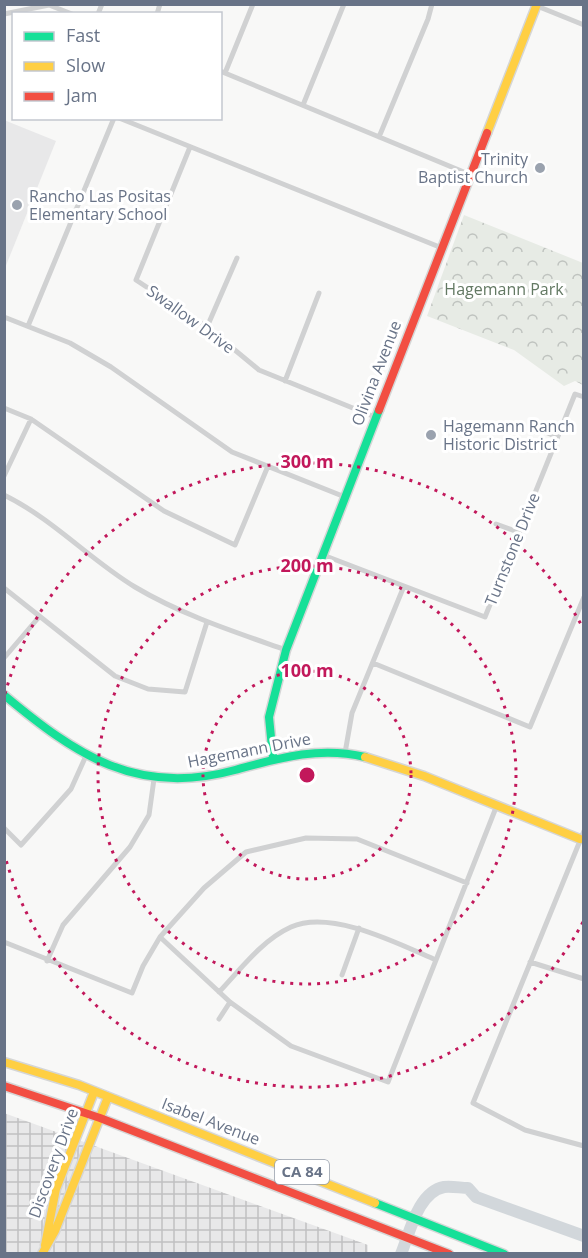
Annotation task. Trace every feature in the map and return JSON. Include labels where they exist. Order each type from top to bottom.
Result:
[{"type":"main road","name":"Olivina Avenue","points":[[273,758],[269,717],[286,650],[535,5]]},
{"type":"main road","name":"Hagemann Drive","points":[[4,694],[53,738],[85,758],[154,779],[171,780],[229,772],[273,758],[323,751],[345,753],[396,765],[497,805],[582,835]]},
{"type":"main road","name":"Isabel Avenue","points":[[4,1062],[108,1097],[504,1254]]},
{"type":"main road","points":[[4,1086],[100,1118],[449,1254]]},
{"type":"main road","name":"Discovery Drive","points":[[43,1250],[45,1231],[57,1189],[94,1092]]},
{"type":"main road","name":"Discovery Drive","points":[[43,1250],[55,1231],[108,1097]]},
{"type":"street","points":[[13,12],[50,4],[68,12]]},
{"type":"street","points":[[253,4],[223,72],[471,175]]},
{"type":"street","points":[[303,105],[344,4]]},
{"type":"street","points":[[379,137],[428,19],[432,4]]},
{"type":"street","points":[[535,5],[584,25]]},
{"type":"street","points":[[28,326],[113,120]]},
{"type":"street","points":[[124,120],[442,248]]},
{"type":"street","name":"Swallow Drive","points":[[190,147],[136,280],[207,327],[259,370],[375,417]]},
{"type":"street","points":[[207,327],[237,258]]},
{"type":"street","points":[[285,381],[319,293]]},
{"type":"street","points":[[4,317],[70,343],[111,366],[232,452],[345,496]]},
{"type":"street","name":"Turnstone Drive","points":[[323,555],[485,617],[575,394],[584,398]]},
{"type":"street","points":[[4,408],[31,419],[164,511],[235,545],[267,466]]},
{"type":"street","points":[[4,477],[31,419]]},
{"type":"street","points":[[536,429],[557,437]]},
{"type":"street","points":[[4,495],[34,510],[133,586],[207,622],[286,650]]},
{"type":"street","points":[[496,524],[518,532]]},
{"type":"street","points":[[345,753],[352,713],[404,586]]},
{"type":"street","points":[[4,588],[115,676],[148,689],[185,692],[207,622]]},
{"type":"street","points":[[373,663],[530,727],[584,597]]},
{"type":"street","points":[[4,658],[39,617]]},
{"type":"street","points":[[4,828],[21,845],[71,789],[85,758]]},
{"type":"street","points":[[47,961],[63,925],[130,847],[149,815],[154,779]]},
{"type":"street","points":[[160,938],[230,1002],[291,1046],[388,1082],[497,805]]},
{"type":"street","points":[[582,835],[473,1103],[525,1130],[584,1146]]},
{"type":"street","points":[[4,942],[132,993],[143,966],[160,938],[204,888],[246,852],[306,838],[357,839],[467,882]]},
{"type":"street","points":[[219,992],[259,950],[291,927],[326,922],[359,928],[436,960]]},
{"type":"street","points":[[342,975],[359,928]]},
{"type":"street","points":[[530,962],[584,979]]},
{"type":"street","points":[[219,1019],[230,1002]]},
{"type":"shaded area","name":"Rancho Las Positas Elementary School","points":[[4,120],[56,141],[5,268],[4,268]]},
{"type":"shaded area","points":[[4,1113],[368,1245],[368,1253],[5,1253]]},
{"type":"green space","name":"Hagemann Park","points":[[464,215],[583,263],[583,385],[575,381],[564,386],[514,350],[427,316]]},
{"type":"waterway","points":[[401,1254],[421,1205],[435,1190],[444,1187],[468,1188],[476,1197],[584,1236]]},
{"type":"traffic: fast","points":[[273,758],[269,717],[286,650],[379,410]]},
{"type":"traffic: fast","points":[[4,695],[57,736],[83,752],[110,765],[138,774],[168,778],[200,777],[267,761],[315,753],[365,757]]},
{"type":"traffic: fast","points":[[375,1203],[504,1254]]},
{"type":"traffic: slow","points":[[487,133],[537,4]]},
{"type":"traffic: slow","points":[[365,757],[424,776],[580,839]]},
{"type":"traffic: slow","points":[[4,1062],[79,1085],[375,1203]]},
{"type":"traffic: slow","points":[[45,1245],[56,1189],[94,1092]]},
{"type":"traffic: slow","points":[[42,1254],[55,1231],[108,1097]]},
{"type":"traffic: jam","points":[[379,410],[487,133]]},
{"type":"traffic: jam","points":[[4,1086],[100,1118],[449,1254]]},
{"type":"place","name":"Trinity Baptist Church","points":[[540,168]]},
{"type":"place","name":"Rancho Las Positas Elementary School","points":[[17,205]]},
{"type":"place","name":"Hagemann Ranch Historic District","points":[[431,435]]}]
